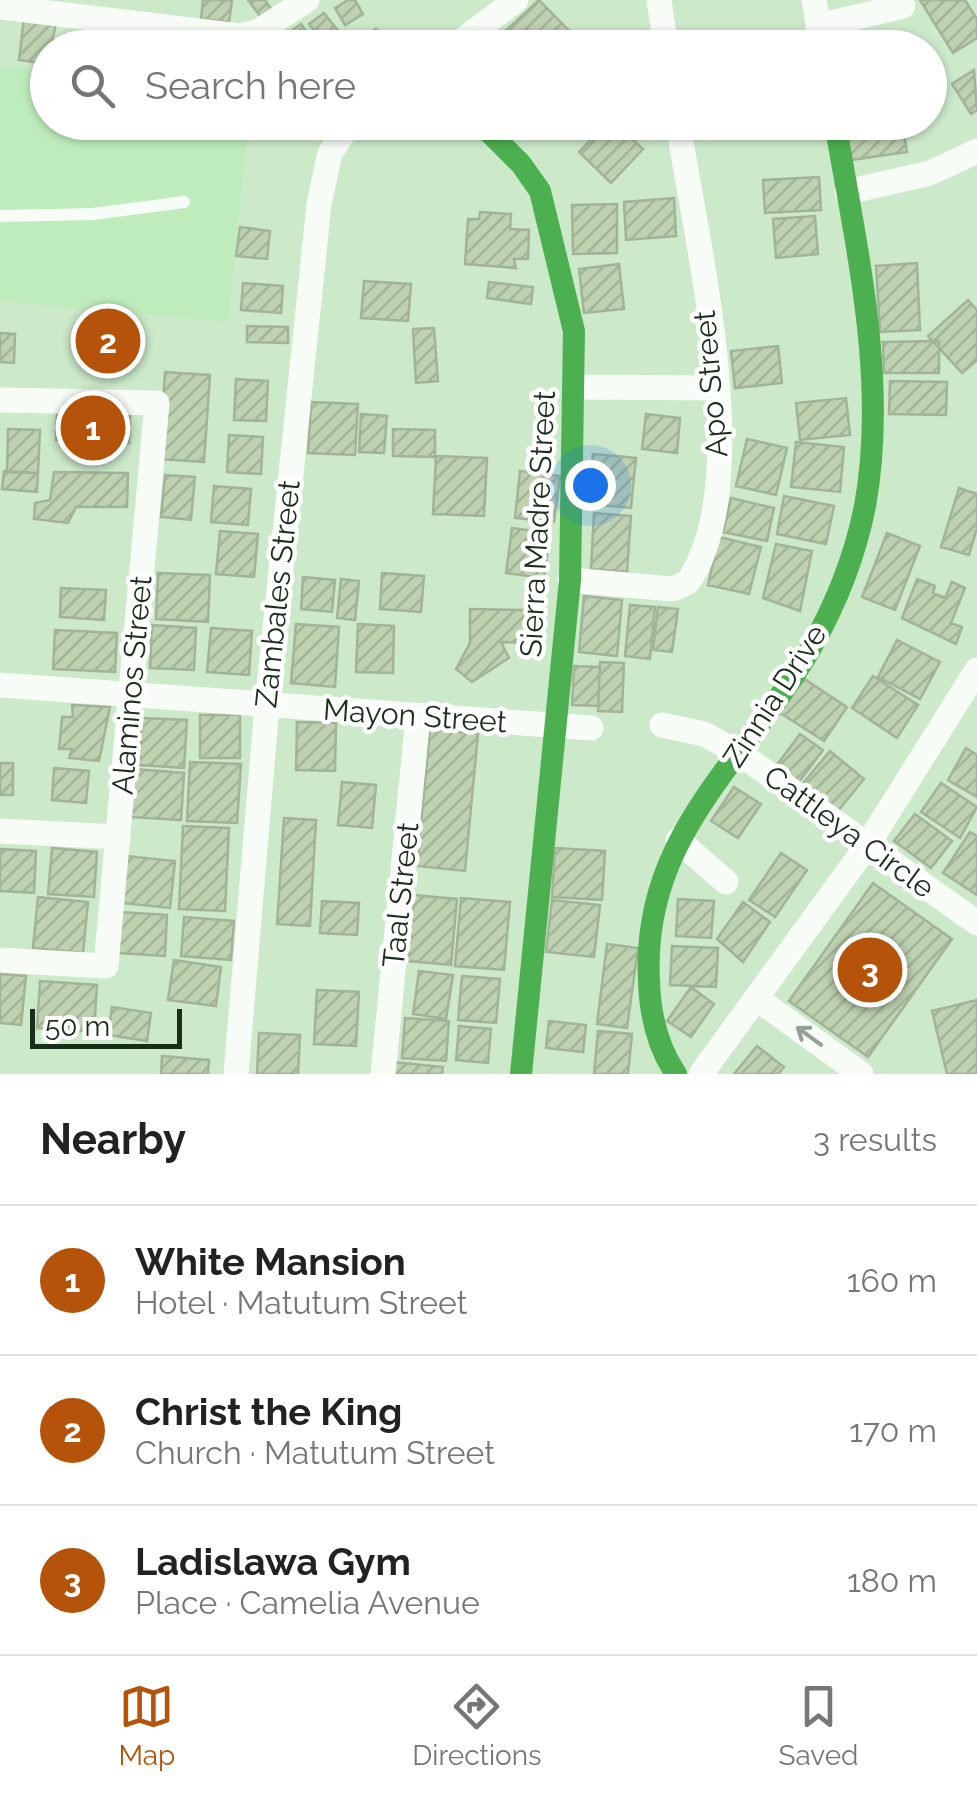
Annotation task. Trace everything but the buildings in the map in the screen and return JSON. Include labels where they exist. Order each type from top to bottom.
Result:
[{"type":"street","points":[[476,30],[516,0]]},
{"type":"street","points":[[659,0],[663,30]]},
{"type":"street","points":[[814,0],[819,30]]},
{"type":"street","points":[[260,30],[304,1]]},
{"type":"street","points":[[839,30],[903,6]]},
{"type":"street","points":[[0,8],[189,30]]},
{"type":"street","name":"Zambales Street","points":[[236,1074],[267,705],[322,188],[330,153],[339,140]]},
{"type":"street","name":"Sierra Madre Street","points":[[498,140],[540,191],[574,331],[576,387],[570,580],[521,1074]]},
{"type":"street","name":"Apo Street","points":[[570,580],[656,589],[688,582],[706,547],[718,478],[718,388],[681,140]]},
{"type":"street","name":"Zinnia Drive","points":[[676,1074],[657,1040],[648,972],[651,920],[662,874],[678,840],[796,673],[826,617],[852,559],[867,488],[871,377],[838,140]]},
{"type":"street","points":[[846,192],[930,172],[977,151]]},
{"type":"street","points":[[576,387],[718,388]]},
{"type":"street","name":"Alaminos Street","points":[[0,400],[157,403],[106,966],[0,960]]},
{"type":"street","points":[[702,1074],[866,847],[977,670]]},
{"type":"street","name":"Mayon Street","points":[[0,685],[590,728]]},
{"type":"street","name":"Taal Street","points":[[383,1074],[418,716]]},
{"type":"street","name":"Cattleya Circle","points":[[662,725],[704,734],[739,753],[977,924]]},
{"type":"street","points":[[0,830],[118,837]]},
{"type":"street","points":[[678,840],[726,882]]},
{"type":"street","points":[[756,998],[861,1074]]},
{"type":"lane","points":[[0,216],[93,214],[184,202]]},
{"type":"shaded area","points":[[0,65],[30,69],[30,140],[246,140],[228,322],[0,301]]},
{"type":"traffic: fast","points":[[497,140],[540,191],[574,331],[570,580],[521,1074]]},
{"type":"traffic: fast","points":[[676,1074],[659,1041],[649,981],[651,930],[662,884],[679,842],[702,803],[811,648],[850,562],[865,506],[871,458],[871,362],[860,265],[838,140]]},
{"type":"place","name":"Christ the King","points":[[108,341]]},
{"type":"place","name":"White Mansion","points":[[93,428]]},
{"type":"place","name":"Ladislawa Gym","points":[[870,970]]}]
